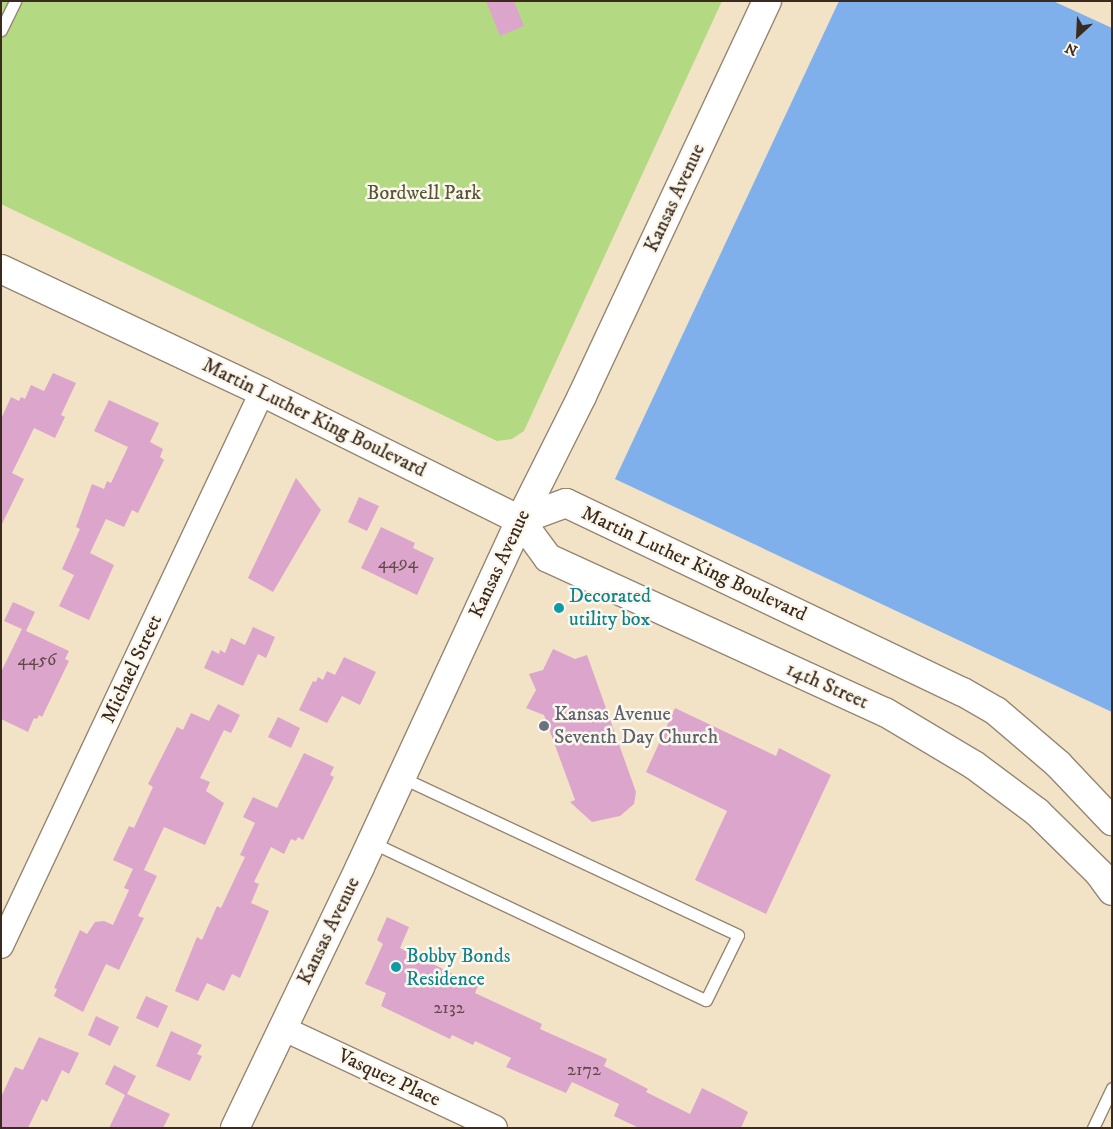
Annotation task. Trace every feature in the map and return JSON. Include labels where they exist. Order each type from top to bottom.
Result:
[{"type":"main road","name":"Kansas Avenue","points":[[235,1128],[371,842],[520,520],[582,396],[768,1]]},
{"type":"main road","name":"Martin Luther King Boulevard","points":[[2,271],[262,392],[520,520],[566,503],[963,692],[996,711],[1058,764],[1112,821]]},
{"type":"main road","name":"14th Street","points":[[520,520],[548,558],[885,712],[974,765],[1037,812],[1099,873],[1112,891]]},
{"type":"street","name":"Michael Street","points":[[1,946],[262,392]]},
{"type":"street","name":"Vasquez Place","points":[[282,1028],[495,1128]]},
{"type":"lane","points":[[1,30],[14,1]]},
{"type":"lane","points":[[371,842],[706,1000],[738,935],[401,776]]},
{"type":"lane","points":[[1093,1128],[1112,1088]]},
{"type":"green space","name":"Bordwell Park","points":[[1,1],[722,1],[524,431],[512,439],[497,441],[1,204]]},
{"type":"water","points":[[839,1],[1053,1],[1112,28],[1112,712],[615,479]]},
{"type":"building","points":[[486,1],[514,1],[524,26],[500,36]]},
{"type":"building","points":[[53,373],[76,383],[61,415],[65,417],[55,438],[34,428],[12,473],[24,479],[1,526],[1,419],[11,397],[19,401],[21,397],[25,399],[31,385],[44,391]]},
{"type":"building","points":[[109,400],[159,423],[150,442],[163,449],[160,457],[164,460],[138,513],[132,510],[124,527],[106,519],[90,553],[114,565],[89,620],[59,606],[74,575],[62,569],[80,529],[76,527],[92,484],[104,489],[107,481],[111,483],[128,447],[94,431]]},
{"type":"building","points":[[296,478],[321,510],[273,592],[248,578]]},
{"type":"building","points":[[359,497],[379,506],[367,531],[348,522]]},
{"type":"building","points":[[381,527],[415,543],[413,548],[434,558],[417,595],[361,568]]},
{"type":"building","points":[[13,602],[35,612],[26,631],[69,651],[65,659],[69,661],[42,717],[39,715],[37,719],[34,718],[28,732],[1,719],[1,672],[22,629],[4,621]]},
{"type":"building","points":[[253,627],[275,637],[266,658],[258,654],[243,686],[204,668],[212,650],[219,654],[220,650],[225,653],[231,638],[245,645]]},
{"type":"building","points":[[553,649],[575,659],[587,655],[636,792],[634,804],[620,816],[592,822],[570,802],[575,800],[544,715],[526,708],[536,690],[529,674],[543,670]]},
{"type":"building","points":[[344,657],[376,672],[360,705],[342,696],[327,723],[299,710],[313,681],[316,682],[318,677],[323,680],[327,671],[335,675]]},
{"type":"building","points":[[218,704],[240,715],[231,733],[224,730],[200,778],[210,782],[206,791],[224,803],[205,845],[164,827],[144,870],[157,876],[138,916],[144,918],[119,970],[106,964],[83,1012],[54,996],[57,989],[54,988],[80,930],[87,934],[95,922],[104,921],[113,925],[129,890],[124,888],[133,869],[113,860],[129,826],[134,828],[153,787],[148,784],[177,727],[183,730],[191,713],[209,721]]},
{"type":"building","points":[[675,708],[776,756],[779,748],[831,775],[766,914],[695,880],[727,811],[646,772]]},
{"type":"building","points":[[278,717],[300,728],[291,748],[268,737]]},
{"type":"building","points":[[304,753],[334,767],[330,775],[334,777],[303,840],[298,837],[296,841],[291,839],[284,854],[271,847],[254,882],[259,884],[251,903],[269,911],[240,978],[232,974],[224,991],[207,983],[198,1001],[175,991],[197,937],[202,940],[217,906],[221,908],[245,857],[240,855],[255,823],[243,817],[253,797],[277,808]]},
{"type":"building","points":[[387,917],[409,927],[400,948],[478,986],[475,993],[542,1024],[540,1029],[607,1059],[604,1066],[648,1089],[646,1092],[690,1114],[702,1088],[724,1099],[748,1112],[741,1128],[639,1128],[614,1116],[619,1104],[572,1082],[566,1093],[506,1067],[511,1058],[475,1041],[473,1045],[452,1035],[450,1039],[381,1006],[386,993],[365,984],[383,944],[377,940]]},
{"type":"building","points":[[146,996],[168,1006],[158,1028],[136,1018]]},
{"type":"building","points":[[96,1016],[119,1027],[110,1046],[88,1035]]},
{"type":"building","points":[[171,1031],[202,1045],[197,1054],[202,1056],[190,1081],[156,1066]]},
{"type":"building","points":[[39,1037],[79,1053],[69,1074],[62,1070],[47,1102],[42,1099],[28,1128],[1,1128],[1,1097],[15,1067],[23,1070]]},
{"type":"building","points":[[114,1065],[136,1076],[127,1094],[170,1114],[163,1128],[109,1128],[125,1095],[105,1084]]},
{"type":"place","name":"Decorated utility box","points":[[559,608]]},
{"type":"place","name":"Kansas Avenue Seventh Day Church","points":[[544,726]]},
{"type":"place","name":"Bobby Bonds Residence","points":[[396,967]]}]
